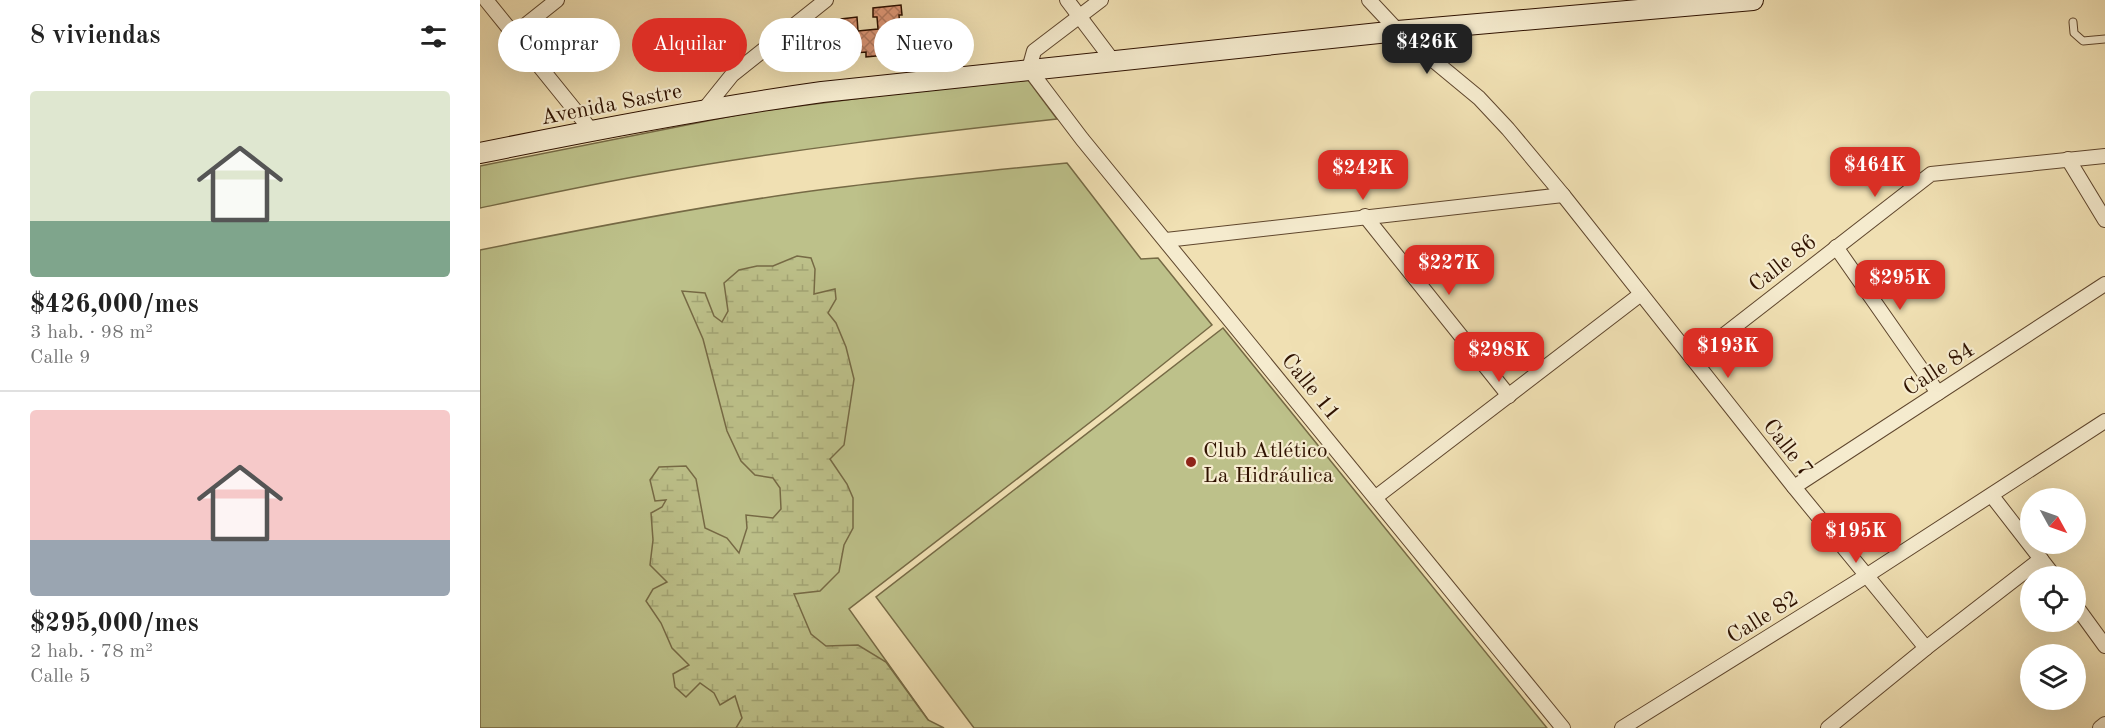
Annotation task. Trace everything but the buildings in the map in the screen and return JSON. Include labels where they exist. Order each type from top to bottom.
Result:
[{"type":"street","points":[[486,0],[500,18]]},
{"type":"street","points":[[534,18],[557,0]]},
{"type":"street","points":[[703,111],[732,75],[826,0]]},
{"type":"street","points":[[1066,0],[1113,61]]},
{"type":"street","points":[[1029,69],[1034,51],[1101,0]]},
{"type":"street","name":"Calle 7","points":[[1369,0],[1398,31],[1479,98],[1508,129],[1794,487],[1926,648]]},
{"type":"street","name":"Avenida Sastre","points":[[480,153],[591,130],[822,92],[1398,31],[1589,7],[1753,0]]},
{"type":"street","name":"Calle 11","points":[[1029,69],[1082,139],[1376,496],[1563,728]]},
{"type":"street","points":[[543,72],[591,130]]},
{"type":"street","name":"Calle 86","points":[[1693,359],[1931,174],[2105,156]]},
{"type":"street","points":[[2068,159],[2105,220]]},
{"type":"street","points":[[1166,240],[1563,195]]},
{"type":"street","points":[[1365,216],[1509,396]]},
{"type":"street","points":[[1836,247],[1938,393]]},
{"type":"street","name":"Calle 84","points":[[1794,487],[2105,284]]},
{"type":"street","points":[[1376,496],[1641,294]]},
{"type":"street","name":"Calle 82","points":[[1622,728],[1866,576],[2105,422]]},
{"type":"street","points":[[1992,496],[2046,566]]},
{"type":"street","points":[[1828,728],[2041,559]]},
{"type":"street","points":[[2086,620],[2105,646]]},
{"type":"street","points":[[2100,728],[2105,724]]},
{"type":"lane","points":[[2073,22],[2074,33],[2083,41],[2105,39]]},
{"type":"green space","points":[[1028,80],[1057,119],[751,157],[565,190],[480,208],[480,166],[752,112]]},
{"type":"green space","points":[[1067,163],[1141,259],[1158,258],[1212,325],[849,609],[934,728],[480,728],[480,250],[712,206],[790,194]]},
{"type":"green space","points":[[797,256],[811,258],[815,269],[814,294],[835,289],[836,299],[828,313],[836,323],[846,347],[854,379],[844,445],[830,459],[847,484],[853,498],[853,528],[844,545],[839,572],[820,591],[794,594],[811,634],[826,646],[858,645],[886,662],[928,720],[944,728],[736,728],[742,718],[735,696],[720,705],[714,693],[700,683],[686,697],[675,687],[673,674],[689,665],[672,648],[661,623],[646,601],[653,589],[667,582],[650,565],[653,540],[651,513],[662,507],[666,500],[655,501],[650,480],[659,467],[686,466],[696,479],[705,528],[727,538],[739,553],[747,528],[746,515],[773,518],[781,509],[780,488],[773,478],[755,475],[741,461],[727,431],[703,339],[682,291],[705,293],[714,316],[722,322],[728,311],[724,283],[739,270],[757,266],[773,266]]},
{"type":"green space","name":"Club Atlético La Hidráulica","points":[[1223,328],[1547,728],[974,728],[876,597]]},
{"type":"place","name":"Club Atlético La Hidráulica","points":[[1191,462]]}]
